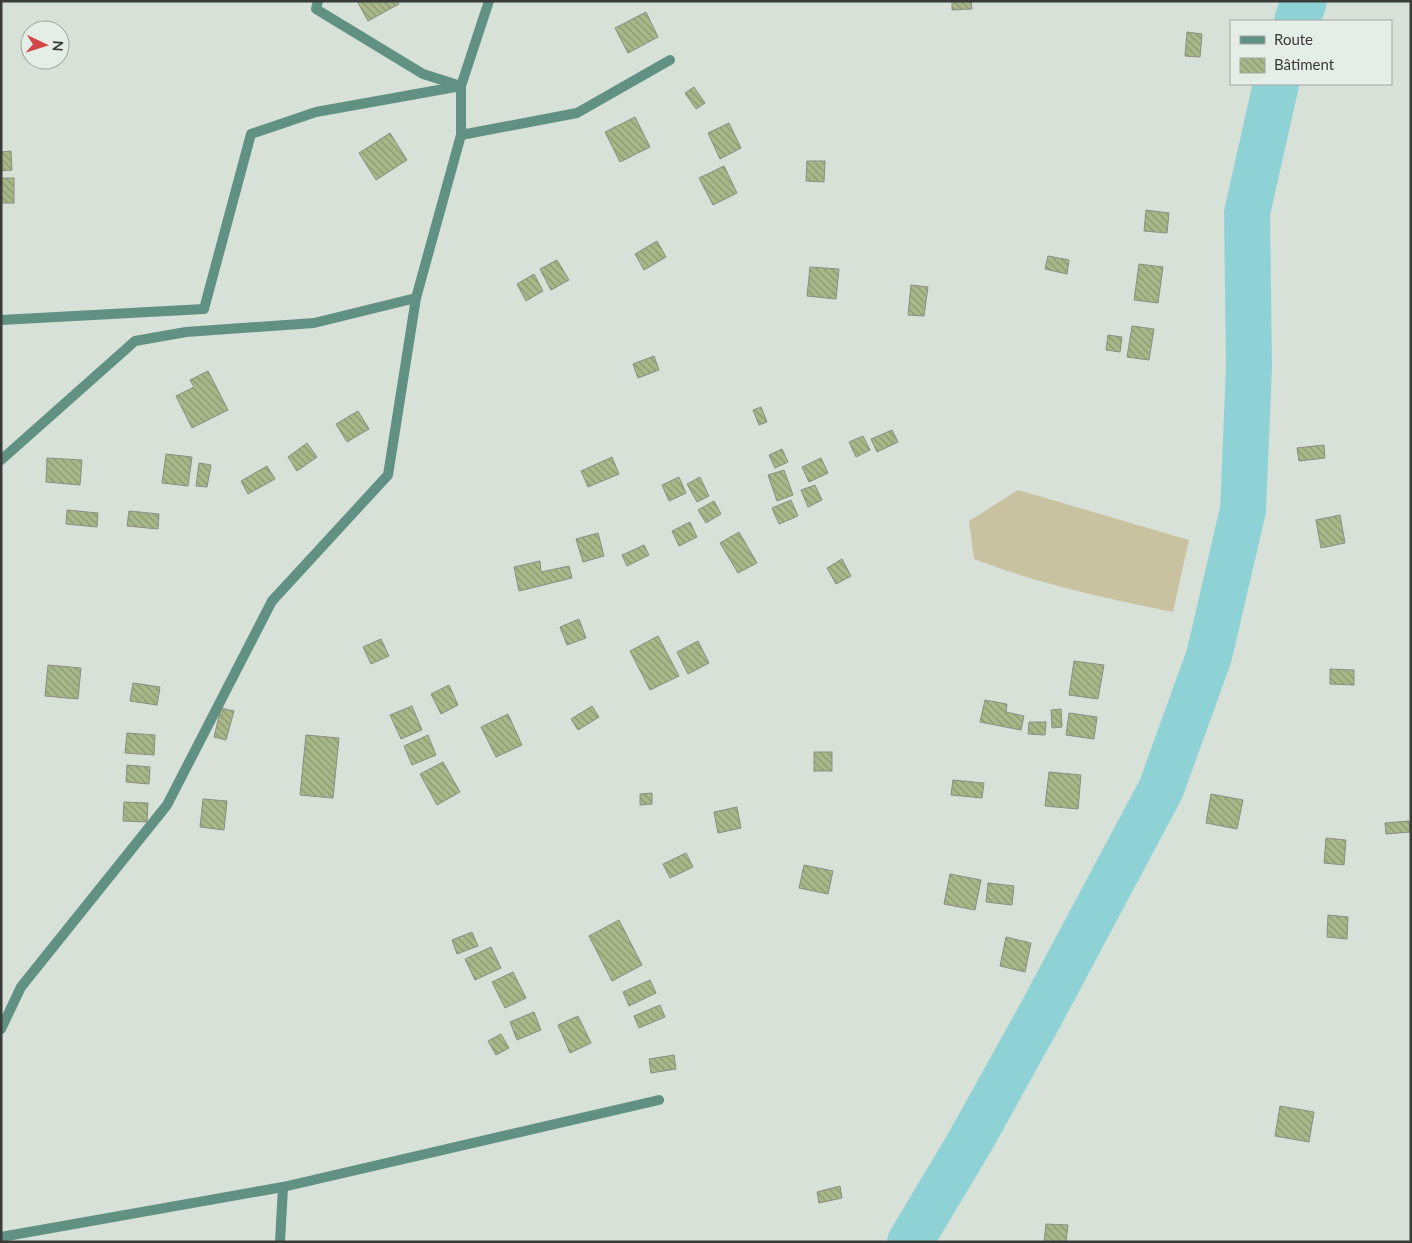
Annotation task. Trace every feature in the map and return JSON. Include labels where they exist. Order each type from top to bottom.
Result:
[{"type":"street","points":[[318,1],[316,8],[422,74],[461,86]]},
{"type":"street","points":[[1,1030],[21,987],[167,805],[272,602],[388,475],[416,298],[461,135],[461,86],[489,1]]},
{"type":"street","points":[[461,135],[576,113],[670,60]]},
{"type":"street","points":[[1,320],[204,309],[251,134],[316,112],[461,86]]},
{"type":"street","points":[[1,460],[135,342],[186,332],[314,323],[416,298]]},
{"type":"street","points":[[1,1237],[283,1187],[659,1100]]},
{"type":"street","points":[[280,1242],[283,1187]]},
{"type":"shaded area","points":[[1018,490],[1189,540],[1173,612],[1097,596],[1048,583],[974,559],[969,521]]},
{"type":"building","points":[[357,1],[397,1],[399,4],[368,21]]},
{"type":"building","points":[[952,1],[971,1],[972,9],[952,10]]},
{"type":"building","points":[[646,12],[658,37],[628,53],[615,28]]},
{"type":"building","points":[[1187,32],[1202,34],[1200,57],[1185,56]]},
{"type":"building","points":[[694,87],[705,103],[696,109],[685,93]]},
{"type":"building","points":[[635,117],[650,147],[620,162],[605,132]]},
{"type":"building","points":[[729,123],[741,148],[720,159],[708,133]]},
{"type":"building","points":[[390,133],[407,160],[376,180],[359,153]]},
{"type":"building","points":[[11,151],[12,170],[1,171],[1,152]]},
{"type":"building","points":[[807,161],[825,161],[824,182],[806,181]]},
{"type":"building","points":[[724,166],[737,193],[713,205],[699,178]]},
{"type":"building","points":[[1,178],[14,178],[14,203],[1,203]]},
{"type":"building","points":[[1146,210],[1169,213],[1167,233],[1144,231]]},
{"type":"building","points":[[657,241],[666,257],[644,270],[635,254]]},
{"type":"building","points":[[1048,256],[1069,260],[1067,274],[1045,269]]},
{"type":"building","points":[[557,260],[569,280],[551,290],[540,269]]},
{"type":"building","points":[[1139,264],[1163,267],[1158,303],[1134,300]]},
{"type":"building","points":[[810,267],[839,269],[836,299],[807,296]]},
{"type":"building","points":[[534,274],[543,291],[526,301],[517,284]]},
{"type":"building","points":[[911,285],[928,287],[924,316],[908,315]]},
{"type":"building","points":[[1132,326],[1154,329],[1149,360],[1127,357]]},
{"type":"building","points":[[1108,335],[1122,337],[1120,352],[1106,350]]},
{"type":"building","points":[[654,356],[659,370],[638,378],[633,364]]},
{"type":"building","points":[[208,371],[228,410],[192,428],[176,396],[194,387],[190,380]]},
{"type":"building","points":[[761,407],[767,422],[759,425],[753,410]]},
{"type":"building","points":[[358,411],[369,429],[347,442],[336,424]]},
{"type":"building","points":[[892,430],[898,442],[877,452],[871,439]]},
{"type":"building","points":[[863,436],[870,450],[856,457],[849,442]]},
{"type":"building","points":[[307,443],[317,457],[297,471],[288,457]]},
{"type":"building","points":[[1324,445],[1325,458],[1299,461],[1297,448]]},
{"type":"building","points":[[782,449],[788,462],[775,468],[769,455]]},
{"type":"building","points":[[166,454],[192,457],[188,486],[162,483]]},
{"type":"building","points":[[612,457],[619,474],[588,487],[581,471]]},
{"type":"building","points":[[47,458],[82,460],[80,485],[46,482]]},
{"type":"building","points":[[821,458],[828,473],[809,482],[802,467]]},
{"type":"building","points":[[199,463],[211,465],[207,487],[196,486]]},
{"type":"building","points":[[267,466],[275,479],[248,494],[241,481]]},
{"type":"building","points":[[784,470],[793,495],[777,501],[768,475]]},
{"type":"building","points":[[679,477],[686,493],[669,501],[662,485]]},
{"type":"building","points":[[700,477],[709,496],[697,502],[687,484]]},
{"type":"building","points":[[815,485],[822,500],[808,507],[801,490]]},
{"type":"building","points":[[791,500],[798,516],[779,524],[772,508]]},
{"type":"building","points":[[714,501],[721,514],[706,523],[698,510]]},
{"type":"building","points":[[67,510],[98,513],[97,527],[66,524]]},
{"type":"building","points":[[129,511],[159,514],[158,529],[127,526]]},
{"type":"building","points":[[1340,515],[1345,543],[1321,548],[1316,520]]},
{"type":"building","points":[[690,522],[697,537],[679,546],[672,531]]},
{"type":"building","points":[[739,532],[757,563],[738,573],[720,543]]},
{"type":"building","points":[[598,533],[604,556],[583,562],[576,539]]},
{"type":"building","points":[[644,545],[649,555],[627,566],[622,555]]},
{"type":"building","points":[[842,559],[851,576],[836,584],[827,568]]},
{"type":"building","points":[[540,561],[541,572],[569,566],[572,578],[519,591],[514,567]]},
{"type":"building","points":[[579,619],[586,638],[567,645],[560,627]]},
{"type":"building","points":[[658,636],[679,676],[650,690],[630,651]]},
{"type":"building","points":[[381,639],[389,656],[371,664],[363,647]]},
{"type":"building","points":[[698,641],[709,663],[688,674],[677,652]]},
{"type":"building","points":[[1074,661],[1104,665],[1098,699],[1069,695]]},
{"type":"building","points":[[48,665],[81,668],[78,699],[45,696]]},
{"type":"building","points":[[1330,669],[1354,670],[1354,685],[1330,684]]},
{"type":"building","points":[[133,683],[160,687],[157,705],[130,701]]},
{"type":"building","points":[[449,685],[458,705],[441,714],[431,694]]},
{"type":"building","points":[[985,700],[1007,704],[1006,712],[1024,716],[1021,730],[980,722]]},
{"type":"building","points":[[412,706],[422,730],[401,739],[390,715]]},
{"type":"building","points":[[592,706],[599,717],[578,730],[571,719]]},
{"type":"building","points":[[221,708],[234,711],[226,740],[214,737]]},
{"type":"building","points":[[1061,709],[1062,727],[1052,728],[1051,710]]},
{"type":"building","points":[[1069,713],[1097,717],[1094,739],[1066,735]]},
{"type":"building","points":[[508,714],[522,745],[496,757],[481,727]]},
{"type":"building","points":[[1029,722],[1046,722],[1045,735],[1028,734]]},
{"type":"building","points":[[127,733],[155,735],[154,755],[125,753]]},
{"type":"building","points":[[306,735],[339,738],[333,798],[300,795]]},
{"type":"building","points":[[428,735],[436,755],[412,765],[404,746]]},
{"type":"building","points":[[814,752],[832,752],[832,771],[814,771]]},
{"type":"building","points":[[443,762],[460,792],[437,805],[420,774]]},
{"type":"building","points":[[127,765],[150,767],[149,784],[126,782]]},
{"type":"building","points":[[1049,772],[1081,775],[1078,809],[1045,806]]},
{"type":"building","points":[[953,780],[984,783],[982,798],[951,795]]},
{"type":"building","points":[[652,793],[652,804],[640,805],[640,794]]},
{"type":"building","points":[[1211,794],[1243,800],[1237,829],[1206,823]]},
{"type":"building","points":[[203,799],[227,801],[224,830],[200,827]]},
{"type":"building","points":[[124,802],[148,803],[147,822],[123,821]]},
{"type":"building","points":[[737,807],[741,828],[718,833],[714,812]]},
{"type":"building","points":[[1409,821],[1410,832],[1386,834],[1385,823]]},
{"type":"building","points":[[1326,838],[1346,840],[1344,865],[1324,863]]},
{"type":"building","points":[[686,853],[693,867],[670,878],[663,864]]},
{"type":"building","points":[[804,865],[833,871],[828,894],[799,888]]},
{"type":"building","points":[[950,874],[981,880],[975,910],[944,904]]},
{"type":"building","points":[[988,883],[1014,886],[1012,905],[986,902]]},
{"type":"building","points":[[1328,915],[1348,917],[1347,939],[1327,937]]},
{"type":"building","points":[[619,920],[642,965],[612,981],[589,936]]},
{"type":"building","points":[[472,932],[478,946],[457,954],[452,940]]},
{"type":"building","points":[[1006,937],[1031,943],[1025,972],[1000,966]]},
{"type":"building","points":[[491,947],[501,968],[475,980],[465,959]]},
{"type":"building","points":[[513,972],[526,998],[505,1008],[492,982]]},
{"type":"building","points":[[650,980],[656,993],[629,1006],[623,992]]},
{"type":"building","points":[[660,1005],[665,1017],[639,1028],[634,1016]]},
{"type":"building","points":[[534,1012],[541,1030],[517,1040],[510,1022]]},
{"type":"building","points":[[578,1016],[591,1043],[570,1053],[558,1025]]},
{"type":"building","points":[[501,1034],[509,1048],[496,1055],[488,1041]]},
{"type":"building","points":[[674,1055],[676,1069],[651,1073],[649,1059]]},
{"type":"building","points":[[1280,1106],[1314,1112],[1309,1142],[1275,1136]]},
{"type":"building","points":[[840,1186],[842,1198],[819,1203],[817,1192]]},
{"type":"building","points":[[1046,1224],[1068,1225],[1066,1242],[1044,1242]]},
{"type":"waterway","points":[[1297,20],[1304,1]]},
{"type":"waterway","points":[[910,1242],[971,1140],[1042,1012],[1161,789],[1209,656],[1243,510],[1249,366],[1247,213],[1276,85]]}]
